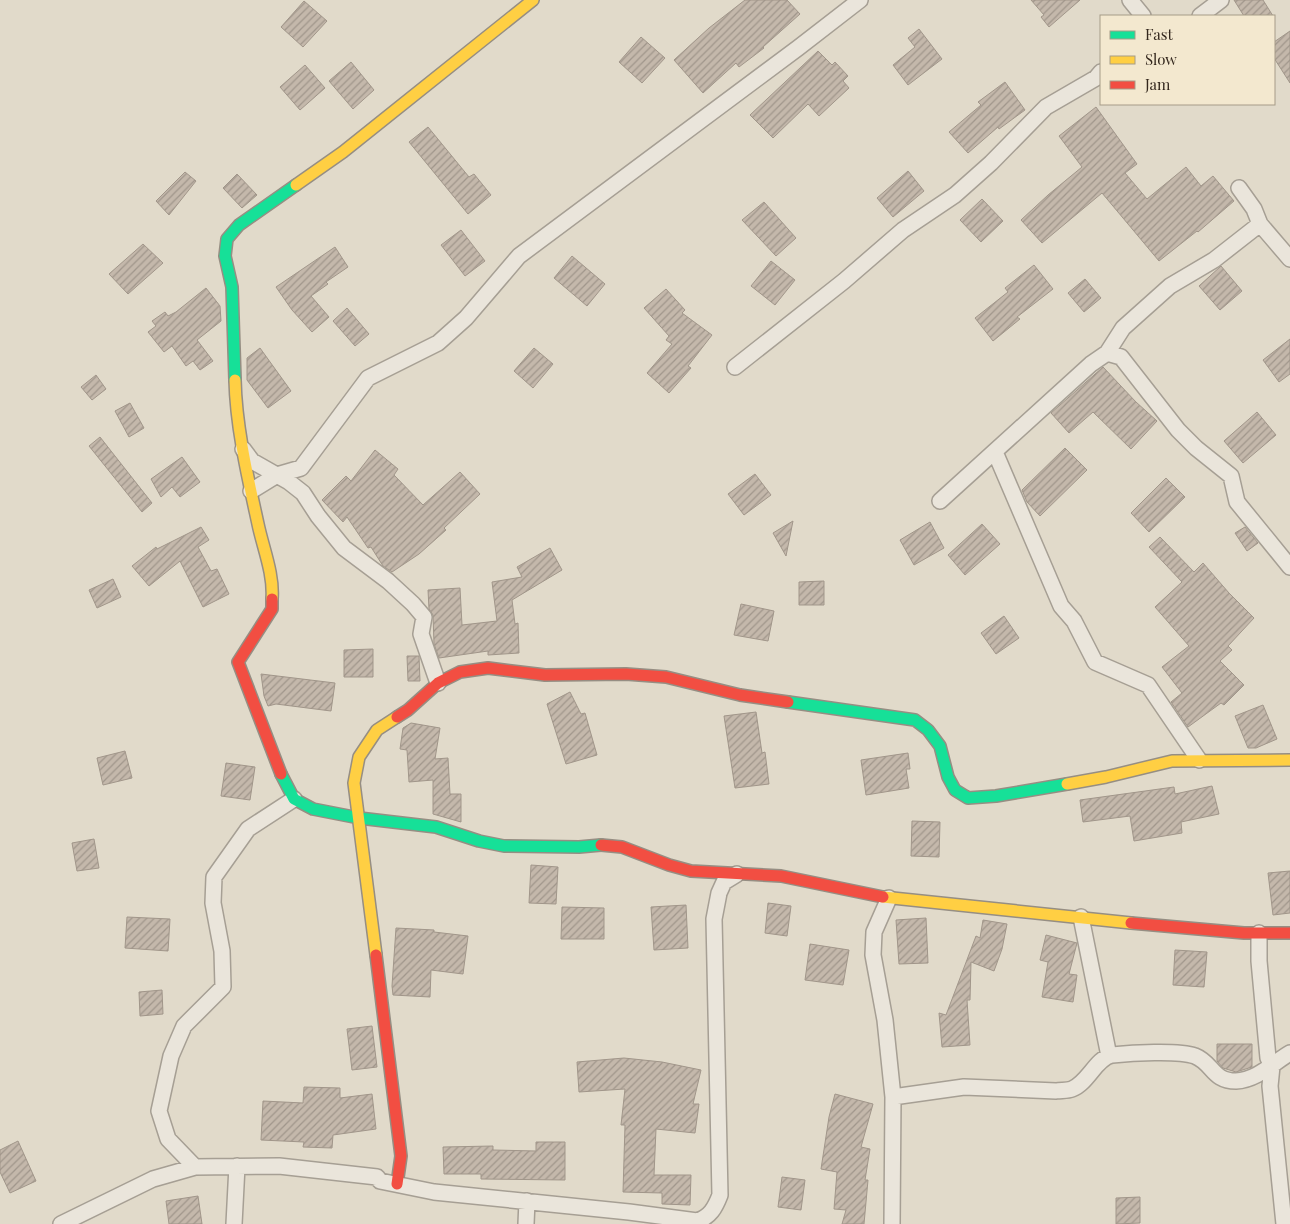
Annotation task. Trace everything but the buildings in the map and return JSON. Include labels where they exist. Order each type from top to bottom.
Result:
[{"type":"street","points":[[533,0],[343,152],[239,225],[227,239],[225,256],[232,287],[235,384],[243,450],[273,588],[272,609],[238,662],[278,769],[294,799],[313,809],[359,818],[436,827],[478,841],[504,846],[579,847],[606,845],[622,847],[669,865],[691,871],[781,876],[889,898],[1081,917],[1165,928],[1290,933]]},
{"type":"street","points":[[251,491],[277,475],[301,468],[368,378],[438,343],[466,318],[519,256],[860,0]]},
{"type":"street","points":[[1130,0],[1142,15]]},
{"type":"street","points":[[1201,15],[1221,0]]},
{"type":"street","points":[[735,367],[844,282],[903,230],[955,195],[991,163],[1046,107],[1096,78],[1100,73]]},
{"type":"street","points":[[1046,107],[1058,111],[1069,106],[1100,80]]},
{"type":"street","points":[[1239,188],[1254,209],[1260,224],[1290,259]]},
{"type":"street","points":[[940,501],[1091,364],[1107,353],[1123,328],[1170,286],[1214,260],[1260,224]]},
{"type":"street","points":[[1107,353],[1121,357],[1178,430],[1196,448],[1231,476],[1237,502],[1290,567]]},
{"type":"street","points":[[243,450],[252,461],[277,475],[303,494],[344,548],[388,581],[424,617],[420,634],[438,683]]},
{"type":"street","points":[[995,452],[1061,606],[1074,621],[1094,662],[1148,685],[1199,760]]},
{"type":"street","points":[[398,1184],[402,1156],[376,966],[354,783],[359,757],[377,730],[408,710],[438,683],[460,672],[488,668],[545,675],[626,674],[666,677],[740,695],[915,720],[928,730],[940,746],[948,778],[955,790],[968,798],[996,796],[1106,777],[1172,761],[1290,760]]},
{"type":"street","points":[[195,1167],[168,1138],[159,1111],[172,1056],[184,1026],[223,987],[222,951],[213,903],[214,876],[248,829],[294,799]]},
{"type":"street","points":[[61,1224],[153,1179],[195,1167],[238,1166],[279,1166],[377,1177],[380,1181],[434,1192],[697,1221],[706,1218],[715,1208],[720,1195],[714,919],[719,893],[724,882],[737,874]]},
{"type":"street","points":[[889,898],[874,932],[873,955],[884,1020],[893,1097],[892,1224]]},
{"type":"street","points":[[1081,917],[1109,1056]]},
{"type":"street","points":[[1260,933],[1259,961],[1268,1058],[1272,1066],[1270,1086],[1284,1224]]},
{"type":"street","points":[[893,1097],[964,1086],[1056,1091],[1071,1089],[1084,1081],[1099,1063],[1109,1056],[1167,1052],[1194,1056],[1203,1061],[1214,1074],[1225,1080],[1238,1081],[1252,1077],[1290,1053]]},
{"type":"street","points":[[234,1224],[238,1166]]},
{"type":"street","points":[[526,1224],[527,1201]]},
{"type":"traffic: fast","points":[[235,380],[232,287],[225,256],[227,239],[239,225],[296,185]]},
{"type":"traffic: fast","points":[[788,702],[915,720],[928,730],[940,746],[948,777],[955,790],[968,798],[996,796],[1067,784]]},
{"type":"traffic: fast","points":[[281,774],[294,799],[313,809],[359,818],[436,827],[479,841],[504,846],[579,847],[601,845]]},
{"type":"traffic: slow","points":[[296,185],[343,152],[533,0]]},
{"type":"traffic: slow","points":[[235,380],[243,452],[270,571],[272,599]]},
{"type":"traffic: slow","points":[[376,955],[354,783],[359,757],[377,730],[397,717]]},
{"type":"traffic: slow","points":[[1067,784],[1106,777],[1172,761],[1290,760]]},
{"type":"traffic: slow","points":[[883,897],[1131,923]]},
{"type":"traffic: jam","points":[[272,599],[272,609],[238,662],[281,774]]},
{"type":"traffic: jam","points":[[397,717],[408,710],[438,683],[460,672],[488,668],[545,675],[626,674],[666,677],[740,695],[788,702]]},
{"type":"traffic: jam","points":[[601,845],[622,847],[669,865],[691,871],[781,876],[883,897]]},
{"type":"traffic: jam","points":[[1131,923],[1244,933],[1290,933]]},
{"type":"traffic: jam","points":[[376,955],[401,1156],[397,1184]]}]
